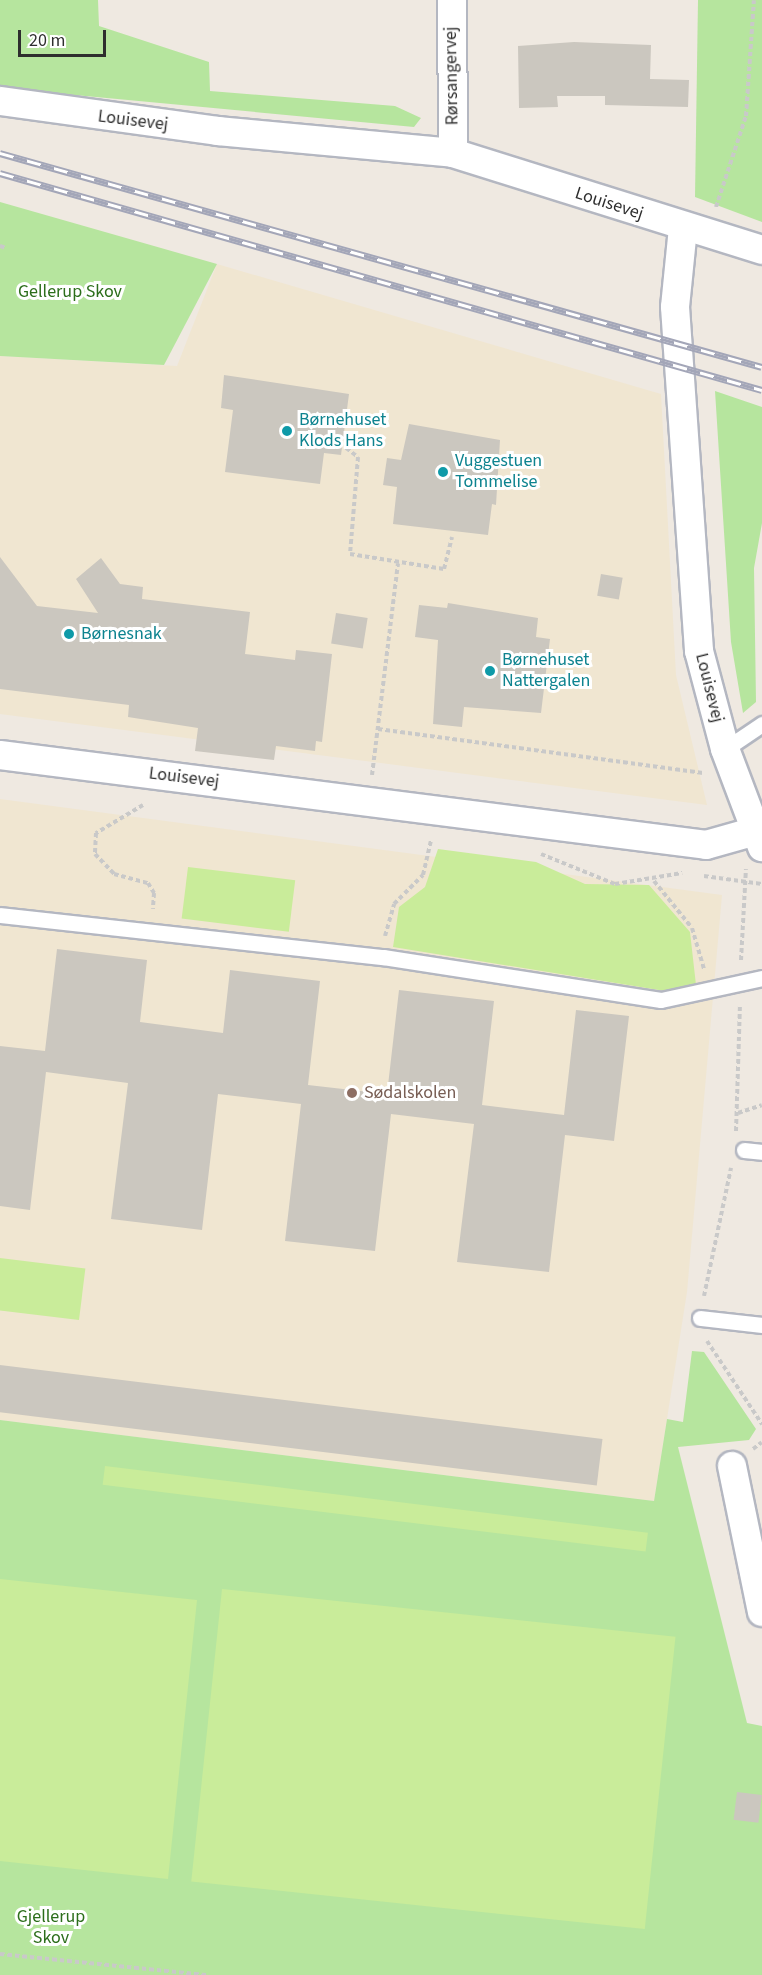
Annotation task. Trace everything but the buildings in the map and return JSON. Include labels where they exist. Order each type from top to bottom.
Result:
[{"type":"street","name":"Rørsangervej","points":[[452,0],[453,153]]},
{"type":"street","name":"Louisevej","points":[[0,101],[218,131],[453,153],[694,232],[675,307],[699,651],[727,758],[757,840],[706,845],[0,755]]},
{"type":"street","points":[[694,232],[762,250]]},
{"type":"street","points":[[732,1466],[762,1612]]},
{"type":"lane","points":[[727,758],[762,724]]},
{"type":"lane","points":[[0,915],[155,929],[383,957],[661,1000],[762,978]]},
{"type":"lane","points":[[739,1145],[762,1152]]},
{"type":"lane","points":[[700,1318],[762,1325]]},
{"type":"path","points":[[694,232],[746,116],[754,0]]},
{"type":"path","points":[[0,246],[6,248]]},
{"type":"path","points":[[346,448],[358,457],[350,554],[398,564],[444,569],[452,537]]},
{"type":"path","points":[[369,802],[398,564]]},
{"type":"path","points":[[378,729],[704,773],[727,758]]},
{"type":"path","points":[[132,801],[154,807]]},
{"type":"path","points":[[143,805],[96,833],[95,854],[114,874],[148,883],[154,892],[155,929]]},
{"type":"path","points":[[419,838],[442,841]]},
{"type":"path","points":[[383,957],[394,904],[423,875],[431,840]]},
{"type":"path","points":[[739,1145],[740,984],[744,882],[757,840]]},
{"type":"path","points":[[537,853],[615,884],[653,880],[682,873],[762,884]]},
{"type":"path","points":[[653,880],[697,938],[708,991]]},
{"type":"path","points":[[738,1113],[762,1104]]},
{"type":"path","points":[[732,1160],[700,1318],[708,1345],[762,1424]]},
{"type":"path","points":[[0,1954],[208,1975]]},
{"type":"shaded area","points":[[217,264],[661,394],[676,675],[707,805],[0,714],[0,356],[177,366]]},
{"type":"shaded area","name":"Sødalskolen","points":[[0,799],[722,895],[687,1292],[654,1501],[0,1420]]},
{"type":"green space","points":[[0,0],[98,0],[99,26],[209,62],[210,91],[395,106],[421,118],[414,127],[0,88]]},
{"type":"green space","points":[[698,0],[762,0],[762,222],[695,197]]},
{"type":"green space","name":"Gellerup Skov","points":[[0,202],[217,264],[164,365],[0,356]]},
{"type":"green space","points":[[715,391],[762,407],[762,523],[754,568],[756,702],[743,713],[731,642]]},
{"type":"green space","points":[[438,849],[536,862],[585,884],[649,885],[690,932],[696,985],[665,991],[393,947],[399,907],[425,887]]},
{"type":"green space","points":[[188,867],[295,880],[289,932],[182,919]]},
{"type":"green space","points":[[0,1258],[85,1268],[79,1320],[0,1310]]},
{"type":"green space","name":"Gjellerup Skov","points":[[692,1351],[704,1352],[756,1429],[749,1440],[678,1447],[747,1723],[762,1726],[762,1975],[0,1975],[0,1420],[654,1501],[667,1419],[683,1422]]},
{"type":"green space","points":[[105,1466],[648,1533],[646,1552],[103,1485]]},
{"type":"green space","points":[[0,1579],[197,1600],[168,1879],[0,1861]]},
{"type":"green space","points":[[222,1589],[676,1637],[645,1929],[191,1881]]},
{"type":"railway","points":[[0,153],[762,367]]},
{"type":"railway","points":[[0,173],[762,390]]},
{"type":"place","name":"Børnehuset Klods Hans","points":[[287,431]]},
{"type":"place","name":"Vuggestuen Tommelise","points":[[443,472]]},
{"type":"place","name":"Børnesnak","points":[[69,634]]},
{"type":"place","name":"Børnehuset Nattergalen","points":[[490,671]]},
{"type":"place","name":"Sødalskolen","points":[[352,1093]]}]
